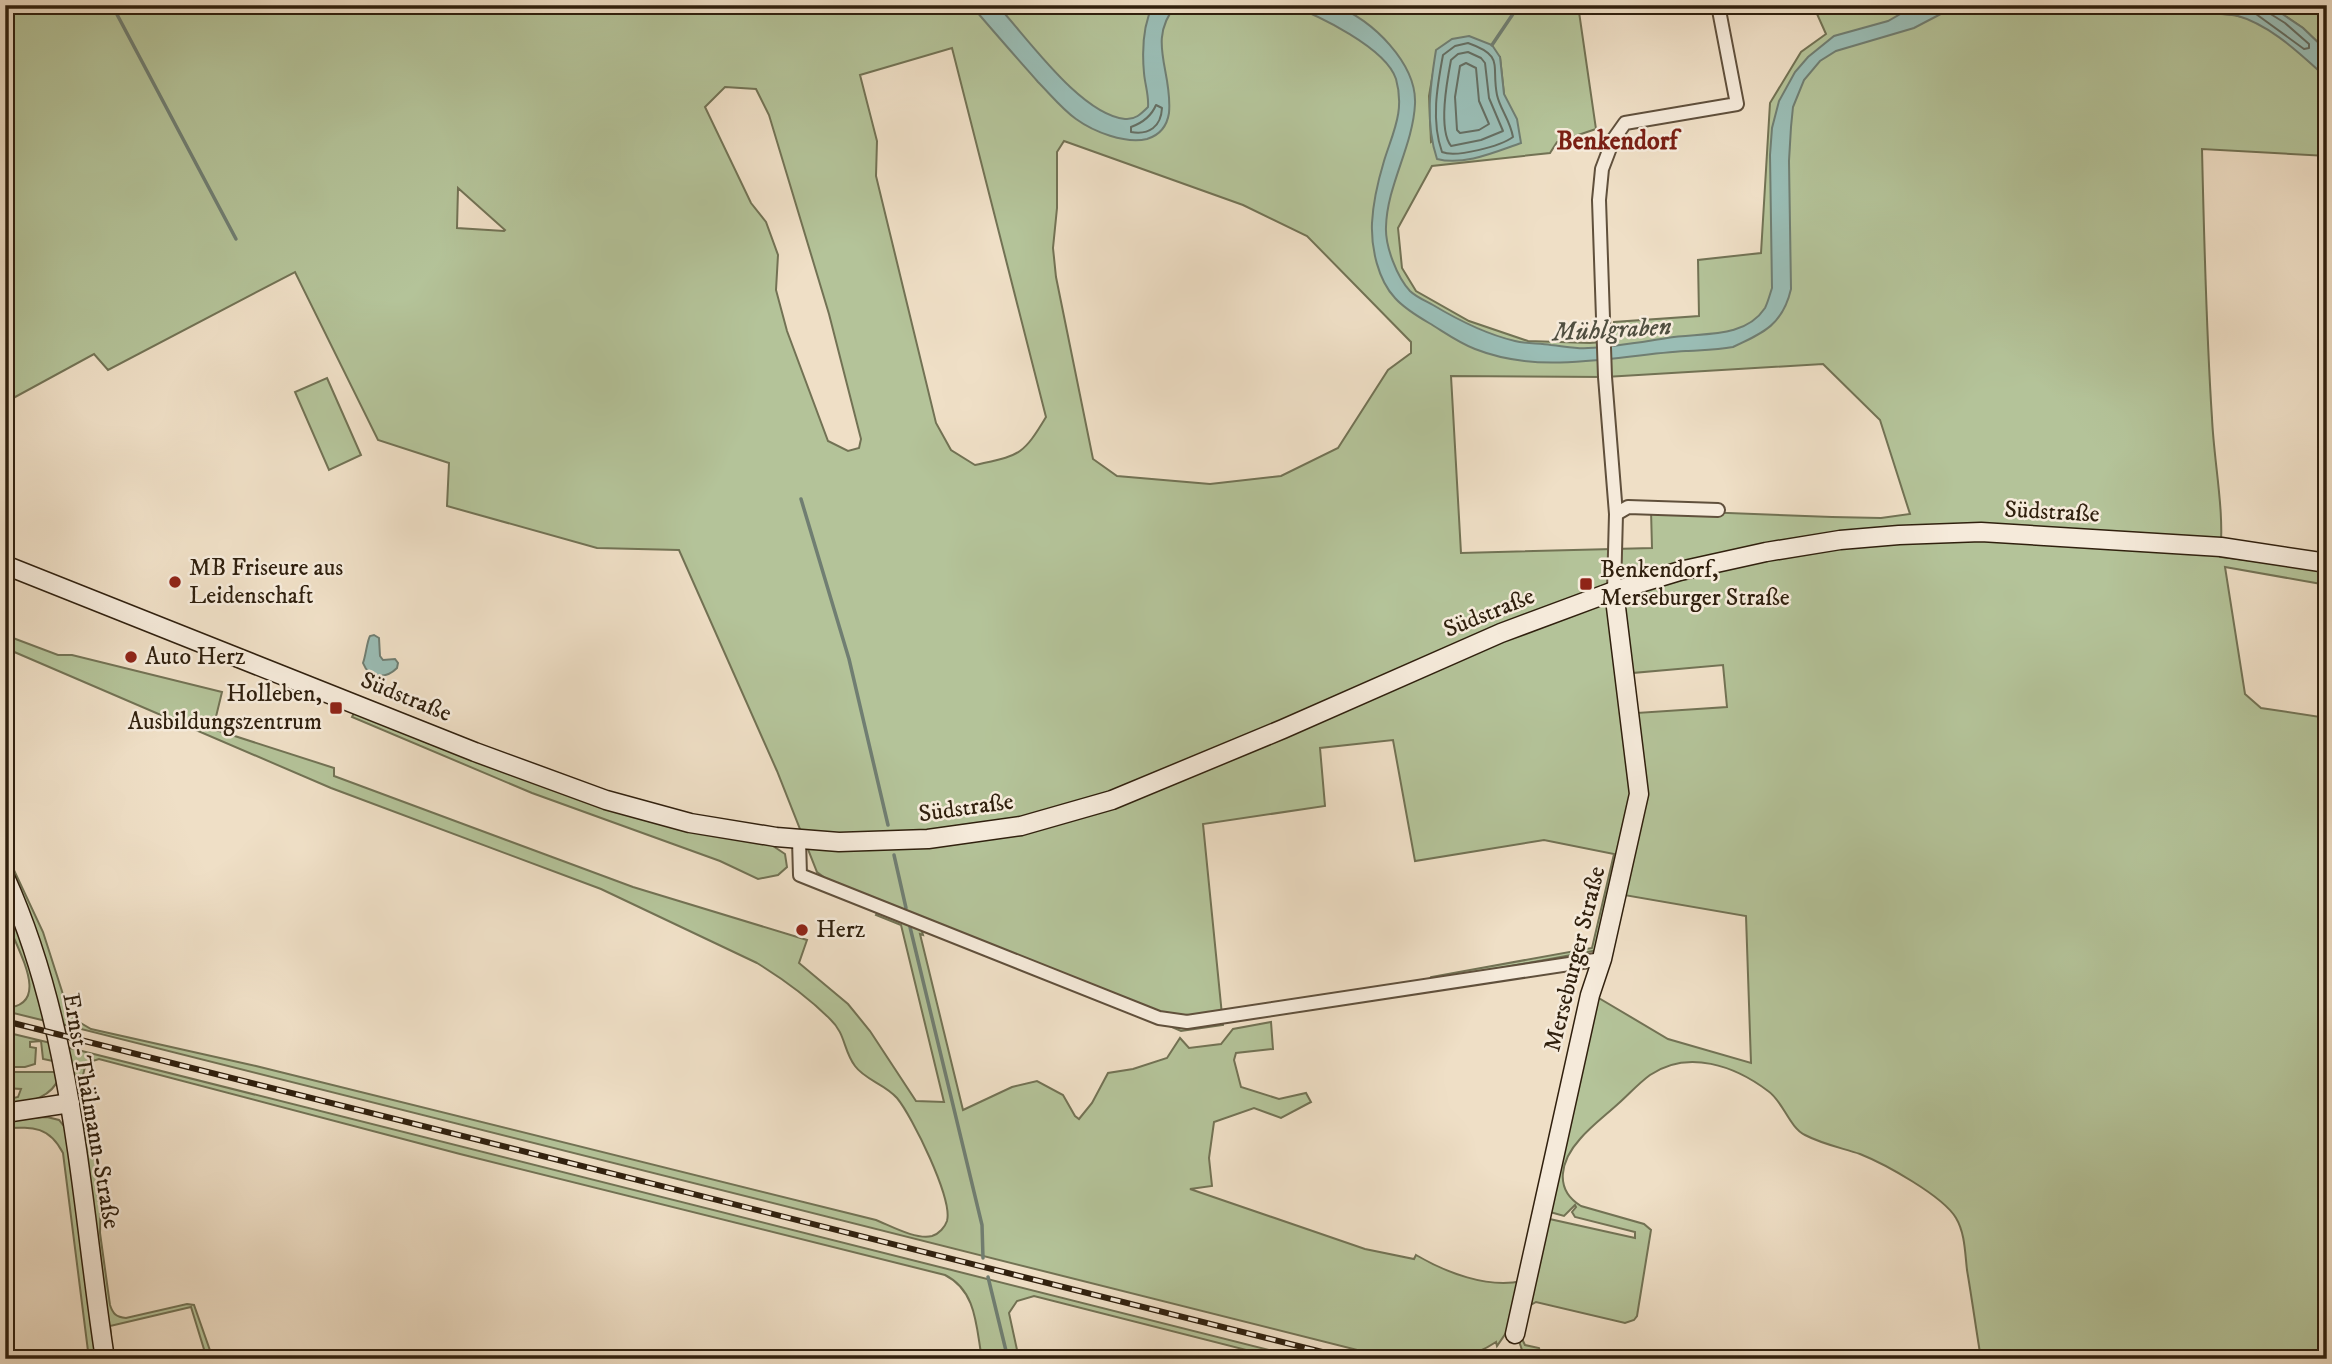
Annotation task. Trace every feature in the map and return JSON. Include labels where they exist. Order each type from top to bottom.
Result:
[{"type":"main road","name":"Südstraße","points":[[5,565],[475,752],[606,800],[690,823],[799,840],[839,842],[928,839],[1021,826],[1112,800],[1283,729],[1501,633],[1679,571],[1766,552],[1840,540],[1981,533],[2221,547],[2327,563]]},
{"type":"main road","name":"Merseburger Straße","points":[[1515,1334],[1587,1008],[1602,959],[1639,794],[1614,592]]},
{"type":"main road","name":"Ernst-Thälmann-Straße","points":[[5,877],[41,973],[58,1034],[105,1359]]},
{"type":"main road","points":[[5,1113],[70,1103]]},
{"type":"street","points":[[1614,592],[1616,514],[1603,340],[1599,200],[1602,169],[1613,140],[1625,123],[1737,104],[1718,5]]},
{"type":"street","points":[[1616,514],[1628,507],[1718,510]]},
{"type":"street","points":[[799,840],[800,875],[1159,1017],[1186,1022],[1602,959]]},
{"type":"green space","points":[[5,5],[1578,5],[1596,129],[1557,142],[1550,153],[1432,166],[1398,228],[1402,268],[1416,291],[1469,321],[1528,341],[1590,343],[1612,341],[1614,322],[1699,316],[1698,260],[1761,253],[1770,103],[1801,52],[1826,34],[1813,5],[2178,5],[2179,12],[2227,14],[2254,21],[2283,39],[2327,78],[2327,156],[2202,149],[2208,351],[2220,505],[2220,557],[2327,570],[2327,585],[2225,567],[2245,694],[2261,708],[2327,718],[2327,1359],[1981,1359],[1963,1237],[1956,1218],[1949,1209],[1927,1191],[1884,1165],[1805,1135],[1795,1126],[1773,1095],[1755,1082],[1726,1068],[1695,1062],[1665,1067],[1646,1078],[1584,1134],[1573,1147],[1565,1165],[1563,1183],[1566,1191],[1581,1206],[1644,1224],[1651,1230],[1637,1316],[1625,1323],[1536,1302],[1529,1306],[1521,1337],[1525,1345],[1539,1348],[1542,1359],[1525,1359],[1518,1338],[1545,1218],[1635,1238],[1635,1232],[1575,1217],[1572,1212],[1575,1205],[1564,1216],[1550,1212],[1597,997],[1668,1039],[1751,1063],[1746,916],[1624,895],[1632,804],[1598,948],[1430,981],[1431,977],[1592,948],[1614,854],[1544,840],[1415,861],[1393,740],[1320,748],[1325,806],[1203,824],[1223,1025],[1181,1031],[825,878],[817,872],[777,771],[679,550],[597,548],[447,506],[449,463],[378,440],[295,272],[108,370],[94,354],[6,402]],"holes":[[[952,48],[1046,417],[1025,447],[1010,456],[975,465],[951,450],[936,423],[876,176],[877,141],[860,75]],[[1437,50],[1500,57],[1504,94],[1431,142],[1429,96]],[[725,87],[756,89],[769,115],[829,314],[861,439],[859,448],[848,451],[828,441],[787,331],[776,290],[778,255],[766,222],[751,203],[705,107]],[[1064,141],[1243,205],[1307,236],[1411,342],[1411,353],[1388,370],[1338,448],[1281,476],[1210,484],[1117,476],[1093,459],[1056,277],[1053,248],[1057,208],[1057,152]],[[458,188],[505,230],[457,228]],[[1823,364],[1880,420],[1910,514],[1881,518],[1651,510],[1652,548],[1461,553],[1451,376],[1605,377]],[[1723,665],[1727,707],[1637,713],[1633,673]]]},
{"type":"green space","points":[[2269,5],[2327,5],[2327,51],[2303,28]]},
{"type":"green space","points":[[327,378],[361,455],[329,470],[295,392]]},
{"type":"green space","points":[[5,635],[58,655],[72,655],[222,692],[213,729],[334,768],[334,776],[633,887],[807,940],[799,963],[848,1004],[870,1031],[916,1101],[944,1102],[901,925],[876,915],[878,911],[921,928],[923,935],[920,934],[963,1110],[1012,1087],[1037,1081],[1063,1095],[1079,1119],[1092,1103],[1108,1073],[1133,1069],[1167,1058],[1180,1038],[1189,1048],[1221,1044],[1233,1029],[1271,1022],[1273,1049],[1236,1053],[1234,1060],[1241,1087],[1279,1099],[1306,1093],[1311,1102],[1281,1118],[1254,1108],[1214,1122],[1209,1158],[1212,1186],[1190,1189],[1365,1249],[1414,1259],[1416,1255],[1440,1267],[1481,1281],[1522,1281],[1512,1324],[1497,1346],[1496,1342],[1472,1354],[1447,1359],[1393,1359],[61,1024],[5,864],[5,851],[43,932],[69,1013],[91,1029],[256,1066],[876,1220],[919,1236],[935,1235],[947,1221],[944,1195],[938,1177],[921,1139],[897,1098],[855,1066],[839,1030],[830,1019],[795,989],[757,963],[601,889],[331,788],[5,648]]},
{"type":"green space","points":[[354,713],[770,844],[785,854],[787,867],[778,875],[758,879],[720,861],[532,793],[352,717]]},
{"type":"green space","points":[[5,891],[50,1022],[5,1011],[5,1008],[20,1004],[28,996],[29,983],[5,913]]},
{"type":"green space","points":[[5,1032],[55,1044],[53,1061],[43,1059],[41,1041],[30,1042],[30,1047],[36,1048],[35,1064],[5,1067]]},
{"type":"green space","points":[[66,1047],[1305,1359],[1282,1359],[1034,1296],[1017,1301],[1009,1313],[1019,1359],[982,1359],[969,1300],[956,1282],[945,1275],[460,1154],[99,1059],[86,1063],[82,1079],[92,1152],[101,1181],[100,1233],[111,1308],[117,1316],[126,1318],[187,1304],[194,1305],[213,1359],[207,1359],[191,1307],[110,1326],[111,1336],[107,1336]]},
{"type":"green space","points":[[5,1072],[57,1072],[59,1078],[43,1096],[5,1107],[5,1100],[18,1097],[21,1089],[5,1088]]},
{"type":"green space","points":[[47,1117],[59,1120],[67,1130],[100,1359],[89,1359],[63,1153],[46,1133],[32,1128],[5,1128],[5,1119]]},
{"type":"water","points":[[1326,4],[1350,12],[1390,45],[1409,74],[1414,89],[1413,120],[1387,211],[1386,227],[1387,243],[1393,261],[1410,291],[1452,316],[1493,335],[1519,342],[1583,348],[1720,333],[1745,325],[1756,318],[1765,308],[1772,288],[1772,128],[1779,101],[1795,72],[1808,57],[1834,36],[1888,21],[1916,5],[1958,5],[1914,28],[1836,51],[1820,61],[1804,80],[1793,107],[1791,127],[1791,289],[1783,311],[1771,326],[1733,347],[1553,363],[1501,357],[1469,347],[1411,312],[1389,291],[1377,263],[1372,223],[1378,184],[1399,111],[1396,79],[1390,67],[1379,56],[1350,34],[1289,5]]},
{"type":"water","points":[[971,5],[997,5],[1055,72],[1090,104],[1108,114],[1132,119],[1148,107],[1143,56],[1145,30],[1153,5],[1176,5],[1167,18],[1163,31],[1163,57],[1169,98],[1169,113],[1165,126],[1147,139],[1129,140],[1110,136],[1083,124],[1038,82]]},
{"type":"water","points":[[2094,5],[2269,5],[2303,28],[2327,51],[2327,78],[2273,33],[2235,15]]},
{"type":"water","points":[[1469,36],[1492,45],[1500,57],[1504,94],[1517,119],[1521,143],[1469,159],[1437,159],[1430,118],[1436,50],[1452,39]]},
{"type":"water","points":[[374,635],[379,638],[380,656],[383,660],[395,659],[398,663],[393,672],[373,675],[363,663],[369,638]]},
{"type":"waterway","points":[[112,5],[236,239]]},
{"type":"waterway","points":[[1492,45],[1519,5]]},
{"type":"waterway","points":[[801,499],[849,659],[888,825]]},
{"type":"waterway","points":[[894,855],[906,908]]},
{"type":"waterway","points":[[910,927],[982,1225],[983,1258]]},
{"type":"waterway","points":[[988,1277],[1008,1359]]},
{"type":"railway","points":[[5,1021],[1350,1359]]},
{"type":"place","name":"MB Friseure aus Leidenschaft","points":[[175,582]]},
{"type":"place","name":"Benkendorf, Merseburger Straße","points":[[1586,584]]},
{"type":"place","name":"Auto Herz","points":[[131,657]]},
{"type":"place","name":"Holleben, Ausbildungszentrum","points":[[336,708]]},
{"type":"place","name":"Herz","points":[[802,930]]},
{"type":"district","name":"Benkendorf","points":[[1617,141]]},
{"type":"water label","name":"Mühlgraben","points":[[1612,330]]}]
